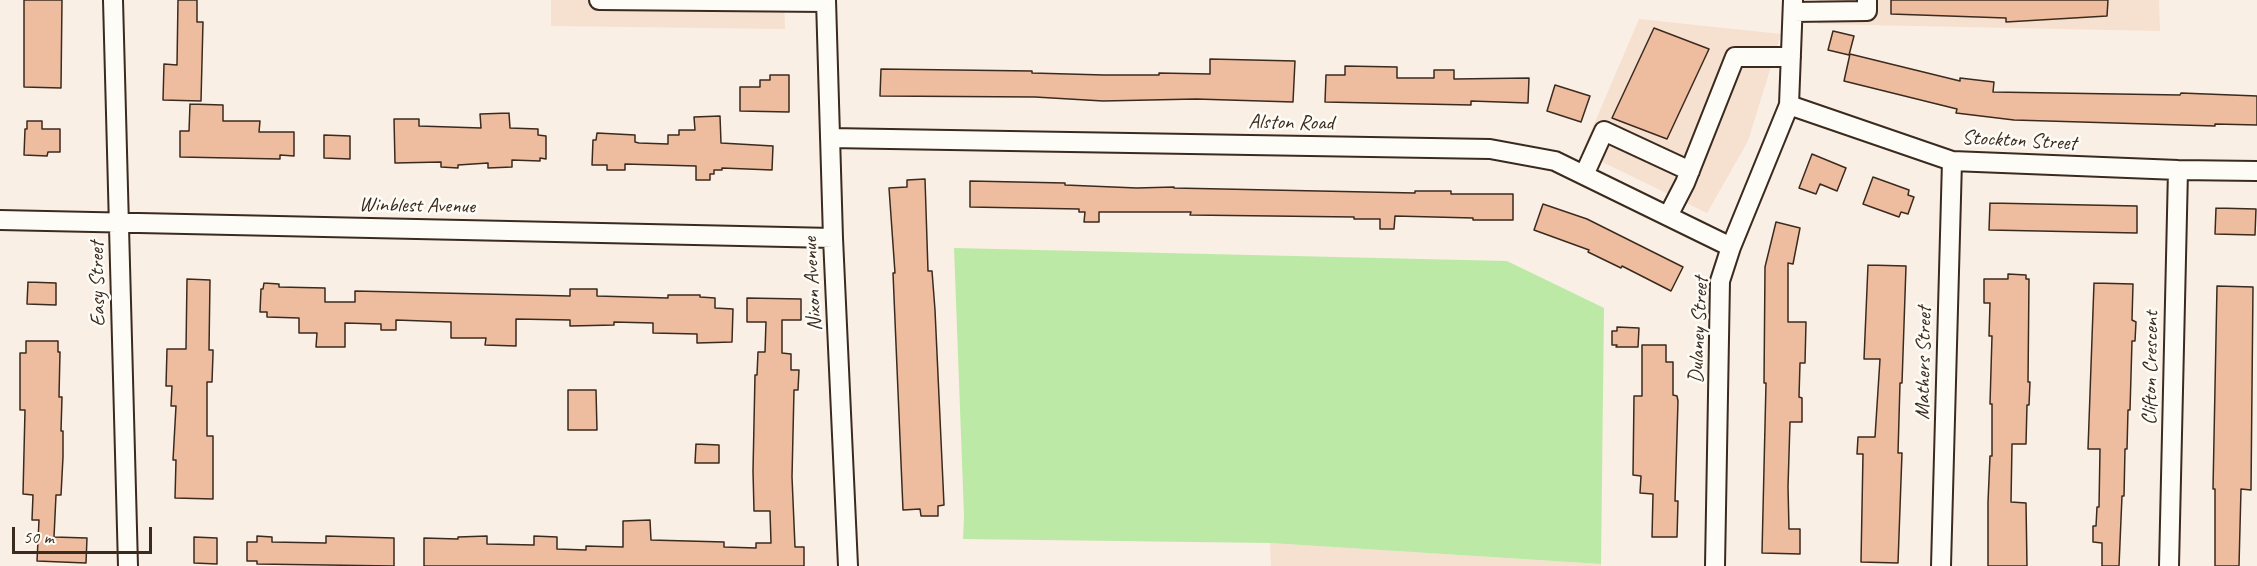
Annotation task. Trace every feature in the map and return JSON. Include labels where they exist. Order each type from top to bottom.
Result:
[{"type":"street","name":"Easy Street","points":[[112,0],[128,566]]},
{"type":"street","points":[[599,0],[826,1]]},
{"type":"street","points":[[1793,6],[1867,11],[1867,0]]},
{"type":"street","name":"Nixon Avenue","points":[[826,1],[833,238],[848,566]]},
{"type":"street","name":"Dulaney Street","points":[[1715,566],[1720,281],[1731,247],[1789,105],[1793,6]]},
{"type":"street","points":[[1668,216],[1690,171],[1735,57],[1791,57]]},
{"type":"street","name":"Stockton Street","points":[[1789,105],[1952,161],[2257,171]]},
{"type":"street","points":[[1584,175],[1604,131],[1690,171]]},
{"type":"street","name":"Alston Road","points":[[830,138],[1490,149],[1555,161],[1731,247]]},
{"type":"street","name":"Mathers Street","points":[[1941,566],[1952,161]]},
{"type":"street","name":"Clifton Crescent","points":[[2169,566],[2178,170]]},
{"type":"street","name":"Winblest Avenue","points":[[0,220],[833,238]]},
{"type":"shaded area","points":[[551,0],[784,0],[785,29],[551,26]]},
{"type":"shaded area","points":[[1817,0],[2159,0],[2160,31],[1817,24]]},
{"type":"shaded area","points":[[1639,19],[1781,34],[1748,141],[1707,213],[1582,152]]},
{"type":"shaded area","points":[[1270,543],[1601,564],[1601,566],[1271,566]]},
{"type":"green space","points":[[954,248],[1507,261],[1604,308],[1601,564],[1270,543],[963,539]]},
{"type":"building","points":[[24,0],[62,0],[61,88],[24,87]]},
{"type":"building","points":[[178,0],[197,0],[197,22],[203,22],[201,101],[163,100],[164,64],[177,65]]},
{"type":"building","points":[[1891,0],[2108,0],[2107,16],[2006,22],[2006,18],[1891,14]]},
{"type":"building","points":[[1654,28],[1709,49],[1667,139],[1612,118]]},
{"type":"building","points":[[1833,31],[1854,36],[1849,55],[1828,50]]},
{"type":"building","points":[[1850,54],[1960,81],[1960,78],[1994,82],[1993,92],[2180,95],[2181,93],[2257,96],[2257,125],[2215,124],[2215,126],[2014,120],[1956,113],[1957,109],[1844,81]]},
{"type":"building","points":[[1210,59],[1295,61],[1293,102],[880,96],[881,69],[1032,71],[1032,73],[1104,75],[1210,74]]},
{"type":"building","points":[[1345,66],[1397,67],[1397,78],[1434,78],[1434,70],[1454,70],[1454,79],[1529,78],[1528,103],[1471,101],[1471,105],[1325,102],[1326,75],[1345,75]]},
{"type":"building","points":[[770,75],[789,75],[789,112],[740,111],[740,87],[760,87],[760,80],[770,80]]},
{"type":"building","points":[[1555,85],[1590,96],[1581,122],[1547,111]]},
{"type":"building","points":[[190,104],[223,105],[223,121],[260,121],[259,132],[294,132],[294,156],[280,155],[280,159],[180,157],[180,131],[189,131]]},
{"type":"building","points":[[509,113],[510,128],[538,129],[538,135],[546,136],[546,159],[540,158],[540,161],[512,160],[512,167],[488,168],[488,163],[458,165],[458,168],[441,167],[441,162],[395,163],[394,119],[419,119],[419,126],[481,128],[480,114]]},
{"type":"building","points":[[720,116],[721,143],[773,146],[772,170],[722,168],[710,174],[710,180],[696,180],[696,166],[625,164],[625,170],[607,170],[607,165],[592,165],[593,140],[596,140],[597,133],[635,135],[635,142],[668,144],[668,135],[679,135],[679,130],[695,130],[694,117]]},
{"type":"building","points":[[27,121],[42,121],[42,129],[60,129],[60,152],[48,152],[47,156],[24,155]]},
{"type":"building","points":[[324,135],[350,136],[350,159],[324,158]]},
{"type":"building","points":[[1812,154],[1846,168],[1837,191],[1820,184],[1816,194],[1799,188]]},
{"type":"building","points":[[1873,177],[1909,190],[1908,195],[1914,197],[1908,214],[1901,212],[1899,217],[1863,204]]},
{"type":"building","points":[[925,179],[928,271],[932,271],[935,310],[944,505],[938,506],[938,516],[921,516],[920,509],[903,510],[893,273],[895,273],[889,188],[907,187],[907,180]]},
{"type":"building","points":[[970,181],[1065,183],[1065,185],[1137,188],[1415,193],[1415,191],[1451,191],[1451,194],[1513,194],[1513,220],[1395,216],[1394,229],[1380,229],[1380,219],[1354,219],[1354,217],[1190,215],[1191,212],[1099,212],[1099,222],[1084,222],[1085,212],[1079,212],[1079,209],[970,207]]},
{"type":"building","points":[[1990,203],[2137,206],[2137,233],[1989,230]]},
{"type":"building","points":[[1543,204],[1587,219],[1683,267],[1671,291],[1588,252],[1589,250],[1534,230]]},
{"type":"building","points":[[2216,208],[2256,209],[2255,235],[2215,234]]},
{"type":"building","points":[[1776,222],[1800,228],[1793,264],[1788,263],[1788,322],[1806,322],[1805,363],[1800,363],[1799,397],[1802,398],[1802,422],[1790,422],[1788,487],[1789,529],[1800,529],[1800,554],[1762,553],[1766,383],[1764,383],[1765,267]]},
{"type":"building","points":[[1868,265],[1906,266],[1898,453],[1902,453],[1898,563],[1861,562],[1863,454],[1857,454],[1858,437],[1875,437],[1880,359],[1864,359]]},
{"type":"building","points":[[2008,274],[2026,275],[2026,279],[2029,279],[2028,382],[2030,382],[2026,444],[2012,444],[2011,502],[2026,503],[2027,566],[1988,566],[1988,502],[1990,456],[1992,456],[1992,404],[1990,404],[1992,336],[1989,336],[1990,303],[1984,303],[1984,279],[2008,279]]},
{"type":"building","points":[[187,279],[210,280],[209,350],[213,350],[213,354],[212,382],[207,382],[207,436],[213,436],[213,499],[175,498],[176,460],[173,460],[176,406],[171,406],[172,386],[166,386],[167,349],[186,349]]},
{"type":"building","points":[[28,282],[56,283],[56,305],[27,304]]},
{"type":"building","points":[[264,283],[279,284],[279,287],[325,288],[325,302],[355,302],[355,291],[570,296],[570,289],[597,289],[597,296],[668,298],[668,295],[700,295],[700,297],[715,298],[715,308],[733,309],[732,342],[697,343],[697,334],[653,333],[653,323],[614,322],[614,325],[570,326],[570,320],[516,319],[516,346],[485,345],[486,338],[451,338],[451,322],[396,320],[396,330],[381,330],[381,324],[345,323],[345,347],[316,347],[317,333],[299,333],[299,318],[267,317],[267,312],[260,312],[261,289]]},
{"type":"building","points":[[2094,283],[2133,284],[2132,320],[2136,322],[2135,341],[2132,341],[2130,410],[2128,410],[2127,449],[2125,449],[2119,566],[2102,566],[2102,543],[2093,542],[2093,526],[2096,526],[2097,507],[2099,507],[2100,449],[2088,449]]},
{"type":"building","points":[[2217,286],[2253,287],[2251,490],[2241,489],[2239,566],[2215,566],[2215,489],[2213,489]]},
{"type":"building","points":[[747,298],[801,299],[801,320],[782,320],[782,353],[791,354],[791,370],[799,370],[798,390],[794,390],[792,477],[795,547],[804,547],[804,566],[424,566],[424,538],[458,539],[458,537],[487,536],[487,544],[534,545],[534,536],[557,537],[557,549],[586,550],[586,546],[623,547],[623,521],[650,520],[651,540],[724,542],[724,547],[756,548],[756,543],[771,543],[770,511],[754,511],[753,471],[755,375],[757,375],[758,352],[765,352],[766,322],[747,322]]},
{"type":"building","points":[[1617,327],[1639,328],[1638,347],[1612,345],[1612,331],[1617,331]]},
{"type":"building","points":[[26,341],[58,341],[63,457],[61,495],[56,495],[54,537],[87,538],[86,563],[37,561],[39,520],[32,520],[33,495],[23,494],[25,410],[20,410],[20,353],[26,353]]},
{"type":"building","points":[[1642,345],[1666,345],[1666,362],[1673,362],[1673,395],[1677,396],[1678,401],[1675,501],[1678,501],[1677,537],[1652,537],[1653,494],[1640,493],[1641,476],[1633,475],[1634,396],[1642,396]]},
{"type":"building","points":[[568,390],[596,390],[597,430],[568,430]]},
{"type":"building","points":[[696,444],[719,445],[719,463],[695,463]]},
{"type":"building","points":[[257,536],[272,537],[272,542],[326,543],[326,536],[394,538],[394,566],[257,564],[257,561],[247,561],[247,542],[257,542]]},
{"type":"building","points":[[194,537],[217,538],[217,564],[194,563]]}]
